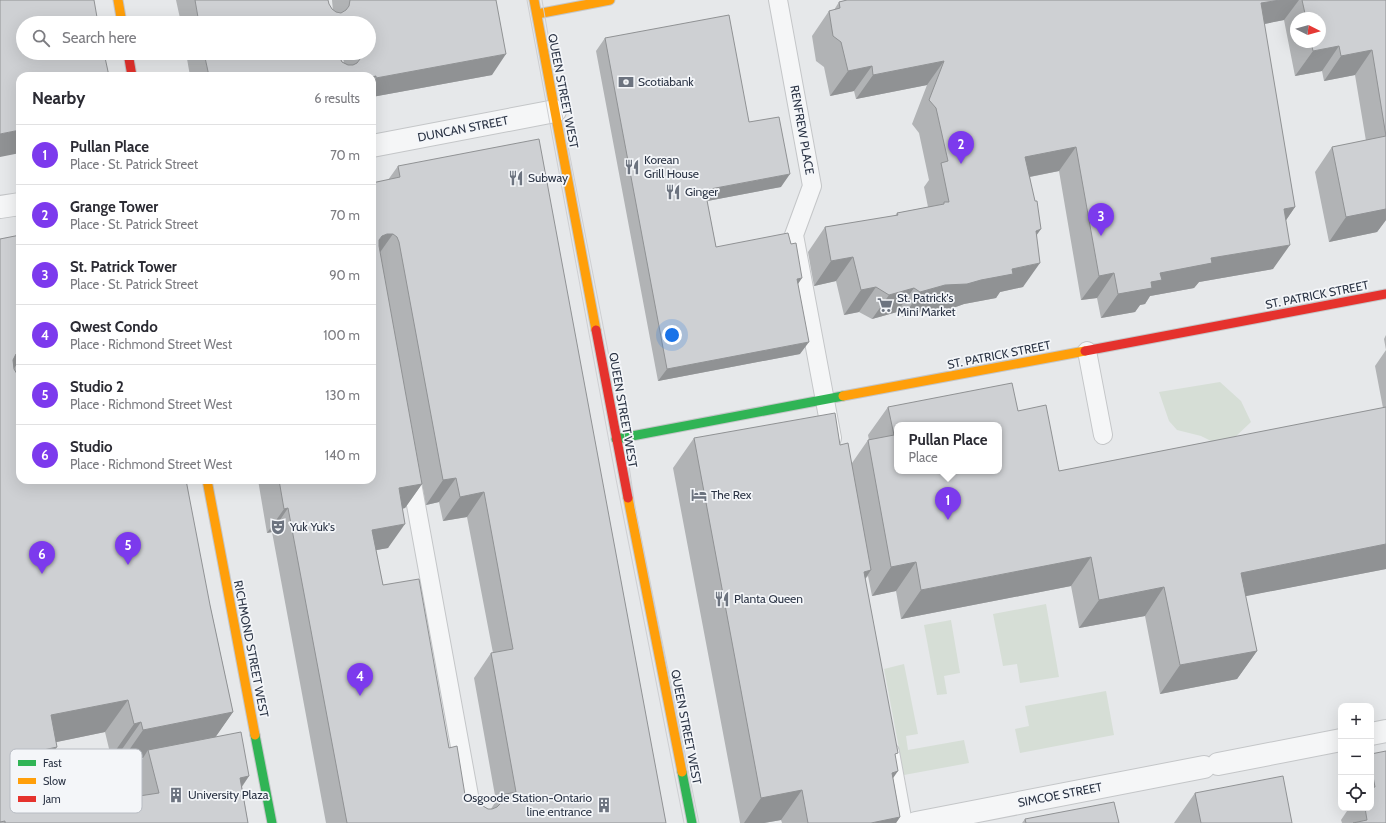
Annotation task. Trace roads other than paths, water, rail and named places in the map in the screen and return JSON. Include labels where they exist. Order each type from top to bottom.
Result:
[{"type":"main road","points":[[118,0],[121,16]]},
{"type":"main road","name":"QUEEN STREET WEST","points":[[534,0],[616,439],[692,823]]},
{"type":"main road","points":[[537,14],[610,0]]},
{"type":"main road","points":[[129,60],[131,72]]},
{"type":"main road","name":"ST. PATRICK STREET","points":[[616,439],[1386,294]]},
{"type":"main road","name":"RICHMOND STREET WEST","points":[[208,484],[272,823]]},
{"type":"street","name":"DUNCAN STREET","points":[[376,145],[555,111]]},
{"type":"street","points":[[0,207],[16,205]]},
{"type":"street","points":[[1374,733],[1386,731]]},
{"type":"street","name":"SIMCOE STREET","points":[[916,823],[1338,741]]},
{"type":"lane","name":"RENFREW PLACE","points":[[778,0],[812,186],[794,235],[836,458]]},
{"type":"lane","points":[[1087,351],[1103,435]]},
{"type":"lane","points":[[407,455],[474,823]]},
{"type":"lane","points":[[887,735],[903,823]]},
{"type":"lane","points":[[238,750],[258,746]]},
{"type":"lane","points":[[142,769],[171,763]]},
{"type":"tram line","points":[[527,0],[616,479],[684,823]]},
{"type":"tram line","points":[[542,0],[565,131],[625,438],[635,507],[699,823]]},
{"type":"place","name":"Scotiabank","points":[[626,82]]},
{"type":"place","name":"Grange Tower","points":[[961,164]]},
{"type":"place","name":"Korean Grill House","points":[[632,167]]},
{"type":"place","name":"Subway","points":[[516,178]]},
{"type":"place","name":"Ginger","points":[[673,192]]},
{"type":"place","name":"St. Patrick Tower","points":[[1101,236]]},
{"type":"place","name":"St. Patrick's Mini Market","points":[[885,305]]},
{"type":"place","name":"The Rex","points":[[699,495]]},
{"type":"place","name":"Pullan Place","points":[[948,520]]},
{"type":"place","name":"Yuk Yuk's","points":[[278,527]]},
{"type":"place","name":"Studio 2","points":[[128,565]]},
{"type":"place","name":"Studio","points":[[42,574]]},
{"type":"place","name":"Planta Queen","points":[[722,599]]},
{"type":"place","name":"Qwest Condo","points":[[360,696]]},
{"type":"place","name":"University Plaza","points":[[176,795]]},
{"type":"place","name":"Osgoode Station-Ontario line entrance","points":[[604,805]]}]
